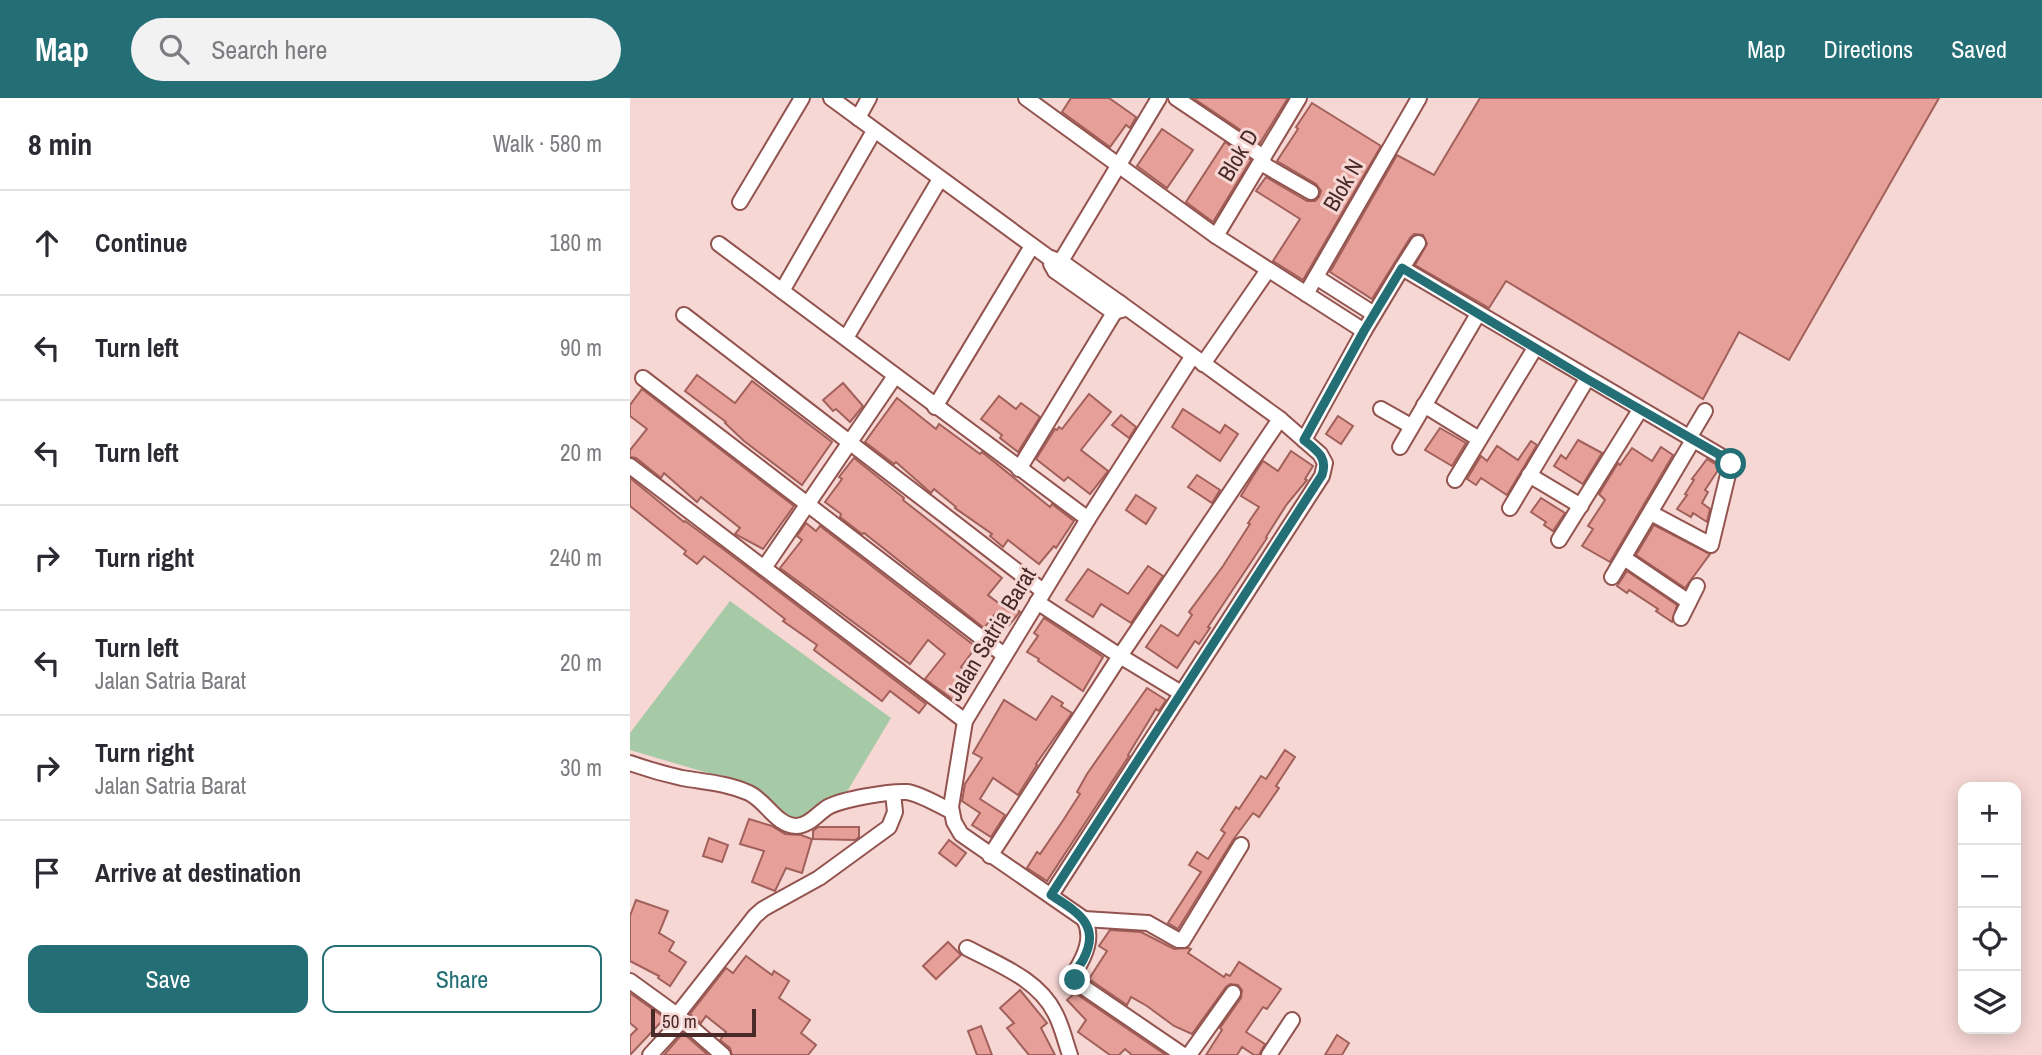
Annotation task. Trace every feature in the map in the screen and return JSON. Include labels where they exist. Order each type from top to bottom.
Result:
[{"type":"street","points":[[740,202],[802,98]]},
{"type":"street","points":[[831,98],[1055,264],[1280,419],[1323,458],[1325,467],[1322,475],[1051,895]]},
{"type":"street","points":[[858,118],[869,98]]},
{"type":"street","points":[[1026,98],[1216,236],[1364,331]]},
{"type":"street","points":[[1055,264],[1120,166],[1158,98]]},
{"type":"street","points":[[1176,98],[1259,154],[1266,166],[1311,192]]},
{"type":"street","name":"Blok D","points":[[1216,236],[1299,98]]},
{"type":"street","name":"Blok N","points":[[1306,293],[1419,98]]},
{"type":"street","points":[[782,290],[874,131]]},
{"type":"street","points":[[846,338],[940,179]]},
{"type":"street","points":[[1304,440],[1364,331],[1418,243]]},
{"type":"street","points":[[719,244],[1088,519]]},
{"type":"street","points":[[935,407],[1032,246]]},
{"type":"street","points":[[1402,268],[1731,464],[1713,543],[1707,545],[1651,513]]},
{"type":"street","name":"Jalan Satria Barat","points":[[944,808],[965,721],[1004,655],[1088,519],[1198,361],[1268,270]]},
{"type":"street","points":[[1316,277],[1374,314]]},
{"type":"street","points":[[1019,470],[1120,308]]},
{"type":"street","points":[[1399,447],[1478,314]]},
{"type":"street","points":[[684,315],[849,441],[1040,596],[1120,656],[1181,693]]},
{"type":"street","points":[[1455,480],[1535,348]]},
{"type":"street","points":[[764,568],[895,376]]},
{"type":"street","points":[[643,378],[1004,655]]},
{"type":"street","points":[[1510,508],[1587,379]]},
{"type":"street","points":[[1424,405],[1479,439]]},
{"type":"street","points":[[1381,409],[1411,426]]},
{"type":"street","points":[[1559,540],[1640,410]]},
{"type":"street","points":[[1612,577],[1651,513],[1705,411]]},
{"type":"street","points":[[990,856],[1120,656],[1280,419]]},
{"type":"street","points":[[630,467],[965,721]]},
{"type":"street","points":[[1529,475],[1581,506]]},
{"type":"street","points":[[1624,558],[1689,602]]},
{"type":"street","points":[[1681,618],[1697,586]]},
{"type":"street","points":[[630,763],[682,778],[728,785],[762,801],[784,823],[794,826],[807,823],[830,806],[892,793],[909,793],[944,808],[961,834],[1084,919],[1089,941],[1083,960],[1075,972],[1076,982],[1186,1055],[1233,993]]},
{"type":"street","points":[[650,1055],[755,916],[819,878],[889,827],[895,812],[892,793]]},
{"type":"street","points":[[1084,919],[1148,923],[1178,940],[1183,940],[1241,845]]},
{"type":"street","points":[[967,948],[1016,973],[1040,991],[1057,1015],[1070,1055]]},
{"type":"street","points":[[630,981],[723,1055]]},
{"type":"street","points":[[1269,1055],[1292,1020]]},
{"type":"green space","points":[[730,601],[891,718],[845,795],[799,819],[788,816],[769,798],[745,784],[630,750],[630,733]]},
{"type":"building","points":[[1071,98],[1109,98],[1136,117],[1130,128],[1126,125],[1110,147],[1062,112]]},
{"type":"building","points":[[1193,98],[1288,98],[1260,143]]},
{"type":"building","points":[[1480,98],[1939,98],[1789,360],[1739,332],[1703,399],[1506,281],[1489,308],[1415,265],[1427,244],[1423,235],[1414,234],[1410,238],[1372,299],[1330,272],[1397,155],[1434,175]]},
{"type":"building","points":[[1312,103],[1381,146],[1303,280],[1273,261],[1300,219],[1256,191],[1266,177],[1307,201],[1315,201],[1319,197],[1321,191],[1316,184],[1277,161]]},
{"type":"building","points":[[1162,129],[1193,150],[1167,188],[1137,166]]},
{"type":"building","points":[[1225,142],[1251,160],[1213,222],[1186,202]]},
{"type":"building","points":[[697,375],[735,403],[752,381],[832,442],[802,485],[685,391]]},
{"type":"building","points":[[843,383],[863,406],[850,422],[836,409],[833,411],[823,400]]},
{"type":"building","points":[[642,389],[794,506],[763,549],[735,534],[740,528],[701,497],[697,502],[664,473],[661,478],[636,458],[630,457],[630,450],[647,429],[630,416],[630,405]]},
{"type":"building","points":[[1089,394],[1111,412],[1081,450],[1108,471],[1090,494],[1068,477],[1064,481],[1036,459],[1055,429],[1062,429]]},
{"type":"building","points":[[999,396],[1016,409],[1021,403],[1040,417],[1018,452],[981,419]]},
{"type":"building","points":[[897,398],[936,429],[939,424],[980,454],[982,452],[1050,507],[1052,504],[1074,521],[1056,548],[1054,546],[1039,564],[1008,540],[1003,547],[990,536],[992,534],[955,508],[934,489],[931,493],[896,462],[894,464],[865,442]]},
{"type":"building","points":[[1183,409],[1220,433],[1225,425],[1238,434],[1220,461],[1172,427]]},
{"type":"building","points":[[1121,415],[1136,427],[1129,438],[1112,425]]},
{"type":"building","points":[[1338,416],[1353,426],[1341,444],[1326,434]]},
{"type":"building","points":[[1440,428],[1466,443],[1452,466],[1425,450]]},
{"type":"building","points":[[1578,440],[1602,453],[1583,484],[1554,466],[1561,455],[1566,459]]},
{"type":"building","points":[[1531,441],[1537,445],[1507,495],[1481,478],[1476,485],[1467,479],[1481,456],[1487,461],[1497,446],[1518,460]]},
{"type":"building","points":[[1661,447],[1673,455],[1610,562],[1582,546],[1593,529],[1588,526],[1605,500],[1599,494],[1618,463],[1620,465],[1632,448],[1652,461]]},
{"type":"building","points":[[1291,451],[1313,466],[1305,479],[1307,480],[1287,504],[1199,644],[1195,641],[1177,668],[1146,647],[1161,625],[1178,636],[1192,615],[1189,612],[1223,566],[1259,507],[1241,496],[1255,473],[1263,461],[1278,471]]},
{"type":"building","points":[[854,458],[1002,578],[988,595],[1005,608],[1009,603],[1020,612],[1009,625],[995,614],[984,628],[840,517],[841,514],[825,502]]},
{"type":"building","points":[[1707,459],[1720,467],[1705,490],[1708,492],[1702,503],[1710,509],[1707,522],[1693,513],[1691,517],[1677,509],[1687,495],[1685,494],[1694,480],[1692,479]]},
{"type":"building","points":[[1197,475],[1220,490],[1212,503],[1188,487]]},
{"type":"building","points":[[630,478],[684,522],[926,704],[919,713],[890,691],[882,701],[814,650],[817,645],[783,621],[785,619],[704,556],[697,564],[684,554],[686,551],[630,506]]},
{"type":"building","points":[[1136,495],[1156,508],[1146,524],[1126,510]]},
{"type":"building","points":[[1541,498],[1565,513],[1553,531],[1544,525],[1546,522],[1531,512]]},
{"type":"building","points":[[806,523],[816,531],[820,526],[976,647],[961,667],[974,677],[955,701],[925,679],[945,654],[928,640],[910,664],[780,568],[802,540],[797,536]]},
{"type":"building","points":[[1654,525],[1710,554],[1685,588],[1636,555]]},
{"type":"building","points":[[1148,566],[1163,576],[1131,623],[1101,604],[1093,617],[1066,600],[1088,569],[1128,594]]},
{"type":"building","points":[[1627,571],[1677,605],[1672,622],[1629,590],[1627,593],[1617,586]]},
{"type":"building","points":[[1044,618],[1103,657],[1083,691],[1027,652],[1038,636],[1034,633]]},
{"type":"building","points":[[1147,688],[1166,700],[1159,711],[1156,709],[1129,756],[1047,881],[1027,868],[1062,822],[1080,794],[1077,792],[1087,774]]},
{"type":"building","points":[[1052,696],[1072,713],[1018,795],[993,778],[980,799],[1005,815],[991,837],[972,825],[980,813],[962,801],[965,784],[982,758],[973,753],[1004,700],[1036,720]]},
{"type":"building","points":[[1285,750],[1295,757],[1276,786],[1279,788],[1259,817],[1253,813],[1233,840],[1178,929],[1168,923],[1201,872],[1189,865],[1197,852],[1208,859],[1225,833],[1221,830],[1236,807],[1239,809],[1261,776],[1266,779]]},
{"type":"building","points":[[749,819],[772,826],[785,834],[812,839],[802,873],[786,868],[775,891],[752,882],[764,851],[740,844]]},
{"type":"building","points":[[818,827],[859,827],[859,837],[855,840],[813,839],[813,831]]},
{"type":"building","points":[[709,838],[728,845],[722,862],[703,856]]},
{"type":"building","points":[[949,840],[966,853],[956,866],[939,853]]},
{"type":"building","points":[[636,900],[668,911],[659,933],[674,942],[669,951],[686,962],[670,986],[658,978],[659,976],[630,961],[630,916]]},
{"type":"building","points":[[1110,930],[1141,932],[1174,949],[1191,949],[1188,953],[1224,977],[1226,974],[1230,976],[1239,962],[1281,989],[1267,1009],[1263,1007],[1246,1032],[1265,1044],[1259,1055],[1254,1055],[1242,1047],[1237,1055],[1206,1055],[1222,1030],[1220,1028],[1241,998],[1242,990],[1238,985],[1230,984],[1226,987],[1192,1034],[1174,1026],[1131,997],[1127,1005],[1089,979],[1107,951],[1099,946]]},
{"type":"building","points":[[948,942],[961,955],[936,979],[923,966]]},
{"type":"building","points":[[746,956],[772,975],[774,971],[789,981],[779,998],[810,1020],[801,1033],[816,1045],[808,1055],[732,1055],[730,1048],[720,1040],[726,1032],[706,1016],[701,1023],[690,1014],[726,968],[733,973]]},
{"type":"building","points":[[1020,990],[1047,1023],[1041,1028],[1055,1055],[1029,1055],[1007,1028],[1014,1023],[1000,1008]]},
{"type":"building","points":[[630,993],[665,1018],[630,1055],[630,1036],[637,1029],[630,1023]]},
{"type":"building","points":[[1075,993],[1166,1055],[1132,1055],[1125,1049],[1119,1055],[1110,1055],[1078,1032],[1086,1020],[1067,1000]]},
{"type":"building","points":[[981,1026],[992,1055],[977,1055],[968,1031]]},
{"type":"building","points":[[683,1033],[708,1055],[664,1055]]},
{"type":"building","points":[[1337,1035],[1349,1043],[1342,1055],[1325,1055]]},
{"type":"route","points":[[1075,980],[1075,972],[1083,960],[1089,941],[1087,924],[1078,913],[1051,895],[1322,475],[1325,467],[1323,458],[1304,440],[1402,268],[1727,459],[1731,464]]}]
